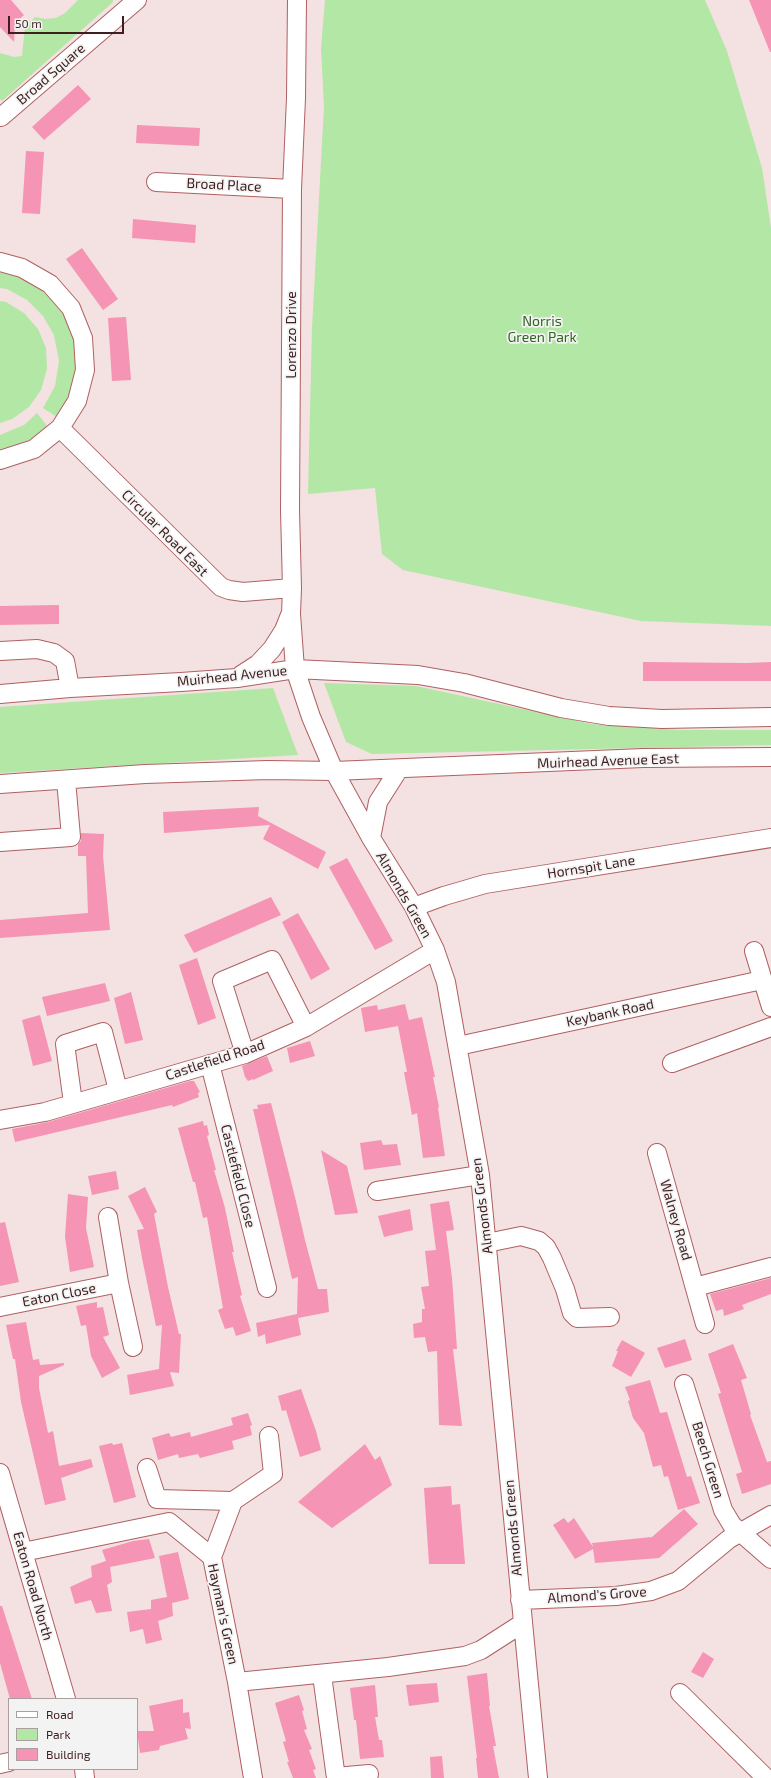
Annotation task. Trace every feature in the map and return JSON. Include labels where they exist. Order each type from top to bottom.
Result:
[{"type":"street","name":"Lorenzo Drive","points":[[295,669],[291,614],[292,588],[290,502],[292,189],[298,0]]},
{"type":"street","name":"Broad Square","points":[[0,121],[128,3]]},
{"type":"street","name":"Broad Place","points":[[156,182],[292,189]]},
{"type":"street","points":[[0,262],[22,268],[50,284],[70,308],[83,338],[85,370],[77,401],[60,428],[34,449],[0,460]]},
{"type":"street","name":"Circular Road East","points":[[60,428],[221,587],[243,592],[292,588]]},
{"type":"street","points":[[237,678],[258,664],[272,649],[284,630],[291,614]]},
{"type":"street","points":[[0,651],[37,649],[54,653],[65,661],[70,688]]},
{"type":"street","name":"Muirhead Avenue","points":[[0,694],[70,688],[237,678],[295,669],[418,675],[464,683],[561,708],[609,716],[662,719],[771,717]]},
{"type":"street","name":"Almonds Green","points":[[295,669],[311,717],[334,771],[371,838],[414,907],[435,950],[446,982],[480,1175],[538,1778]]},
{"type":"street","name":"Muirhead Avenue East","points":[[399,768],[643,758],[771,757]]},
{"type":"street","points":[[0,784],[145,774],[268,770],[334,771],[399,768]]},
{"type":"street","points":[[371,838],[378,802],[399,768]]},
{"type":"street","points":[[0,842],[71,837],[66,780]]},
{"type":"street","name":"Hornspit Lane","points":[[414,907],[444,896],[485,884],[771,838]]},
{"type":"street","name":"Castlefield Road","points":[[0,1120],[45,1112],[73,1102],[245,1054],[306,1027],[435,950]]},
{"type":"street","points":[[754,951],[771,1006]]},
{"type":"street","points":[[245,1054],[222,981],[272,960],[306,1027]]},
{"type":"street","name":"Keybank Road","points":[[458,1046],[762,980]]},
{"type":"street","points":[[672,1063],[771,1027]]},
{"type":"street","points":[[73,1102],[65,1044],[103,1032],[118,1090]]},
{"type":"street","name":"Castlefield Close","points":[[210,1064],[267,1288]]},
{"type":"street","name":"Walney Road","points":[[657,1153],[706,1324]]},
{"type":"street","points":[[377,1191],[480,1175]]},
{"type":"street","points":[[108,1217],[119,1284],[134,1347]]},
{"type":"street","points":[[487,1243],[521,1236],[538,1241],[546,1247],[552,1258],[565,1289],[572,1313],[577,1318],[610,1317]]},
{"type":"street","points":[[695,1287],[771,1267]]},
{"type":"street","name":"Eaton Close","points":[[0,1307],[119,1284]]},
{"type":"street","name":"Beech Green","points":[[684,1384],[723,1510],[732,1525],[771,1559]]},
{"type":"street","points":[[212,1557],[233,1501],[273,1474],[269,1436]]},
{"type":"street","points":[[147,1468],[157,1499],[233,1501]]},
{"type":"street","name":"Eaton Road North","points":[[0,1474],[66,1698]]},
{"type":"street","name":"Almond's Grove","points":[[520,1600],[616,1596],[651,1591],[678,1581],[715,1550],[740,1532],[771,1516]]},
{"type":"street","name":"Hayman's Green","points":[[23,1552],[169,1522],[212,1557],[237,1682],[253,1778]]},
{"type":"street","points":[[237,1682],[322,1675],[465,1656],[481,1650],[523,1623]]},
{"type":"street","points":[[322,1675],[336,1778],[369,1774]]},
{"type":"street","points":[[680,1693],[766,1778]]},
{"type":"green space","points":[[78,0],[113,0],[113,2],[2,101],[0,99],[0,53],[14,57],[22,56],[25,27],[35,17],[45,19],[56,18],[65,13]]},
{"type":"green space","name":"Norris Green Park","points":[[325,0],[705,0],[727,51],[762,168],[771,228],[771,626],[641,621],[403,570],[382,554],[375,488],[308,494],[312,328],[324,106],[321,48]]},
{"type":"green space","points":[[0,271],[17,275],[41,288],[60,308],[73,332],[77,362],[72,391],[57,417],[43,408],[55,386],[59,361],[54,335],[43,316],[27,300],[7,289],[0,288]]},
{"type":"green space","points":[[0,301],[6,302],[24,313],[38,329],[46,348],[47,369],[41,390],[29,407],[12,419],[0,423]]},
{"type":"green space","points":[[37,413],[47,426],[34,438],[0,450],[0,435],[24,425]]},
{"type":"green space","points":[[324,683],[416,686],[592,724],[680,730],[771,730],[771,745],[372,754],[346,742]]},
{"type":"green space","points":[[273,688],[298,755],[0,773],[0,707]]},
{"type":"building","points":[[0,0],[11,0],[24,15],[15,23],[14,42],[0,27]]},
{"type":"building","points":[[749,0],[771,0],[771,52],[770,52]]},
{"type":"building","points":[[78,85],[91,99],[44,140],[32,127]]},
{"type":"building","points":[[137,125],[200,128],[199,146],[136,143]]},
{"type":"building","points":[[26,151],[44,152],[40,214],[22,213]]},
{"type":"building","points":[[133,219],[196,225],[195,243],[132,238]]},
{"type":"building","points":[[82,248],[118,299],[103,310],[66,259]]},
{"type":"building","points":[[126,317],[131,380],[112,381],[108,318]]},
{"type":"building","points":[[59,605],[59,624],[0,625],[0,606]]},
{"type":"building","points":[[643,662],[771,662],[771,681],[643,681]]},
{"type":"building","points":[[259,807],[258,816],[326,852],[318,869],[263,839],[270,825],[164,833],[163,812]]},
{"type":"building","points":[[81,833],[104,834],[103,856],[110,930],[0,938],[0,920],[88,913],[86,856],[78,856],[78,844],[81,841]]},
{"type":"building","points":[[347,858],[393,941],[375,950],[329,867]]},
{"type":"building","points":[[271,897],[281,915],[194,953],[184,935]]},
{"type":"building","points":[[298,913],[330,969],[311,980],[282,922]]},
{"type":"building","points":[[197,958],[216,1018],[198,1025],[179,965]]},
{"type":"building","points":[[105,983],[110,1001],[47,1016],[42,997]]},
{"type":"building","points":[[131,992],[143,1040],[125,1044],[114,998]]},
{"type":"building","points":[[405,1004],[409,1020],[422,1017],[435,1077],[433,1077],[439,1107],[445,1156],[423,1158],[417,1113],[412,1115],[404,1072],[407,1072],[398,1026],[365,1032],[361,1008],[377,1005],[378,1010]]},
{"type":"building","points":[[40,1015],[52,1061],[33,1066],[22,1020]]},
{"type":"building","points":[[310,1041],[315,1056],[290,1063],[287,1048]]},
{"type":"building","points":[[267,1056],[273,1071],[248,1081],[245,1077],[242,1066]]},
{"type":"building","points":[[194,1081],[200,1092],[198,1093],[199,1097],[173,1107],[172,1105],[15,1142],[12,1129],[48,1122]]},
{"type":"building","points":[[271,1103],[318,1289],[327,1289],[329,1312],[298,1318],[301,1335],[266,1344],[265,1334],[258,1337],[256,1323],[297,1315],[298,1277],[292,1279],[253,1109],[258,1109],[257,1105]]},
{"type":"building","points":[[203,1121],[204,1126],[207,1125],[209,1135],[207,1136],[216,1170],[214,1170],[225,1208],[234,1252],[232,1252],[242,1295],[240,1296],[251,1331],[236,1336],[233,1327],[225,1329],[218,1310],[223,1308],[207,1217],[203,1218],[195,1182],[193,1182],[178,1128]]},
{"type":"building","points":[[381,1140],[383,1145],[397,1144],[401,1165],[364,1170],[360,1143]]},
{"type":"building","points":[[321,1150],[347,1166],[358,1213],[335,1215]]},
{"type":"building","points":[[116,1171],[119,1189],[92,1195],[88,1176]]},
{"type":"building","points":[[145,1187],[157,1212],[154,1214],[168,1287],[179,1334],[181,1334],[179,1373],[170,1372],[174,1386],[130,1395],[127,1375],[159,1369],[162,1325],[156,1326],[142,1258],[137,1230],[144,1229],[128,1196]]},
{"type":"building","points":[[68,1194],[88,1197],[86,1228],[94,1267],[70,1272],[65,1237]]},
{"type":"building","points":[[449,1201],[454,1230],[446,1231],[452,1278],[457,1349],[453,1349],[462,1426],[439,1425],[437,1351],[428,1352],[425,1337],[414,1338],[413,1324],[422,1322],[422,1309],[425,1309],[421,1287],[429,1286],[425,1251],[436,1250],[430,1204]]},
{"type":"building","points":[[410,1209],[413,1230],[384,1237],[378,1216]]},
{"type":"building","points":[[5,1222],[19,1282],[0,1286],[0,1223]]},
{"type":"building","points":[[771,1278],[771,1294],[742,1305],[744,1309],[724,1316],[723,1309],[716,1311],[710,1294]]},
{"type":"building","points":[[97,1302],[97,1308],[103,1307],[109,1335],[103,1337],[120,1368],[102,1378],[91,1356],[86,1325],[81,1326],[76,1306]]},
{"type":"building","points":[[26,1322],[33,1360],[39,1359],[40,1365],[64,1363],[64,1365],[39,1376],[39,1388],[48,1433],[53,1431],[59,1466],[91,1459],[93,1467],[61,1478],[66,1500],[45,1505],[21,1402],[15,1359],[13,1359],[6,1325]]},
{"type":"building","points":[[685,1339],[692,1360],[665,1368],[657,1348]]},
{"type":"building","points":[[622,1340],[645,1353],[631,1377],[612,1366],[618,1351],[616,1351]]},
{"type":"building","points":[[733,1344],[747,1378],[741,1380],[751,1414],[750,1415],[767,1462],[771,1461],[771,1484],[742,1494],[736,1474],[742,1472],[718,1394],[721,1393],[708,1354]]},
{"type":"building","points":[[650,1380],[660,1413],[667,1412],[687,1477],[691,1476],[700,1503],[678,1510],[668,1476],[664,1477],[661,1465],[653,1467],[644,1433],[633,1418],[628,1401],[630,1400],[625,1387]]},
{"type":"building","points":[[301,1389],[321,1450],[300,1457],[286,1410],[282,1411],[278,1396]]},
{"type":"building","points":[[248,1413],[252,1425],[250,1426],[252,1435],[232,1441],[234,1449],[200,1458],[198,1454],[179,1458],[178,1454],[158,1460],[152,1438],[169,1433],[171,1437],[190,1432],[191,1437],[233,1425],[231,1418]]},
{"type":"building","points":[[112,1443],[113,1445],[122,1443],[136,1497],[114,1503],[99,1446]]},
{"type":"building","points":[[365,1444],[375,1460],[380,1456],[392,1485],[332,1528],[298,1502]]},
{"type":"building","points":[[451,1486],[452,1505],[460,1504],[465,1564],[429,1564],[424,1488]]},
{"type":"building","points":[[684,1509],[698,1524],[659,1558],[595,1563],[593,1549],[575,1559],[553,1525],[564,1518],[568,1523],[574,1518],[593,1547],[592,1543],[652,1537]]},
{"type":"building","points":[[149,1539],[155,1558],[110,1567],[112,1582],[107,1585],[112,1611],[96,1613],[91,1600],[75,1604],[70,1587],[92,1577],[91,1566],[106,1561],[102,1550],[133,1541]]},
{"type":"building","points":[[178,1552],[189,1599],[172,1603],[173,1616],[158,1621],[162,1640],[146,1644],[143,1629],[130,1632],[127,1612],[151,1609],[151,1600],[167,1597],[159,1556]]},
{"type":"building","points":[[0,1606],[2,1606],[32,1698],[10,1698],[0,1663]]},
{"type":"building","points":[[703,1652],[714,1659],[703,1678],[691,1672]]},
{"type":"building","points":[[487,1673],[489,1706],[496,1746],[493,1746],[499,1778],[478,1778],[467,1676]]},
{"type":"building","points":[[437,1683],[439,1702],[409,1706],[406,1685]]},
{"type":"building","points":[[375,1685],[378,1717],[375,1717],[379,1740],[382,1740],[384,1757],[360,1759],[356,1720],[354,1720],[350,1688]]},
{"type":"building","points":[[299,1695],[304,1710],[302,1711],[307,1729],[304,1730],[312,1749],[309,1750],[316,1769],[313,1770],[316,1778],[293,1778],[287,1762],[289,1762],[283,1742],[286,1741],[275,1703]]},
{"type":"building","points":[[183,1699],[183,1713],[189,1712],[191,1729],[185,1728],[188,1739],[160,1746],[159,1750],[140,1753],[138,1731],[154,1731],[149,1706]]},
{"type":"building","points":[[442,1756],[444,1778],[431,1778],[430,1757]]}]
